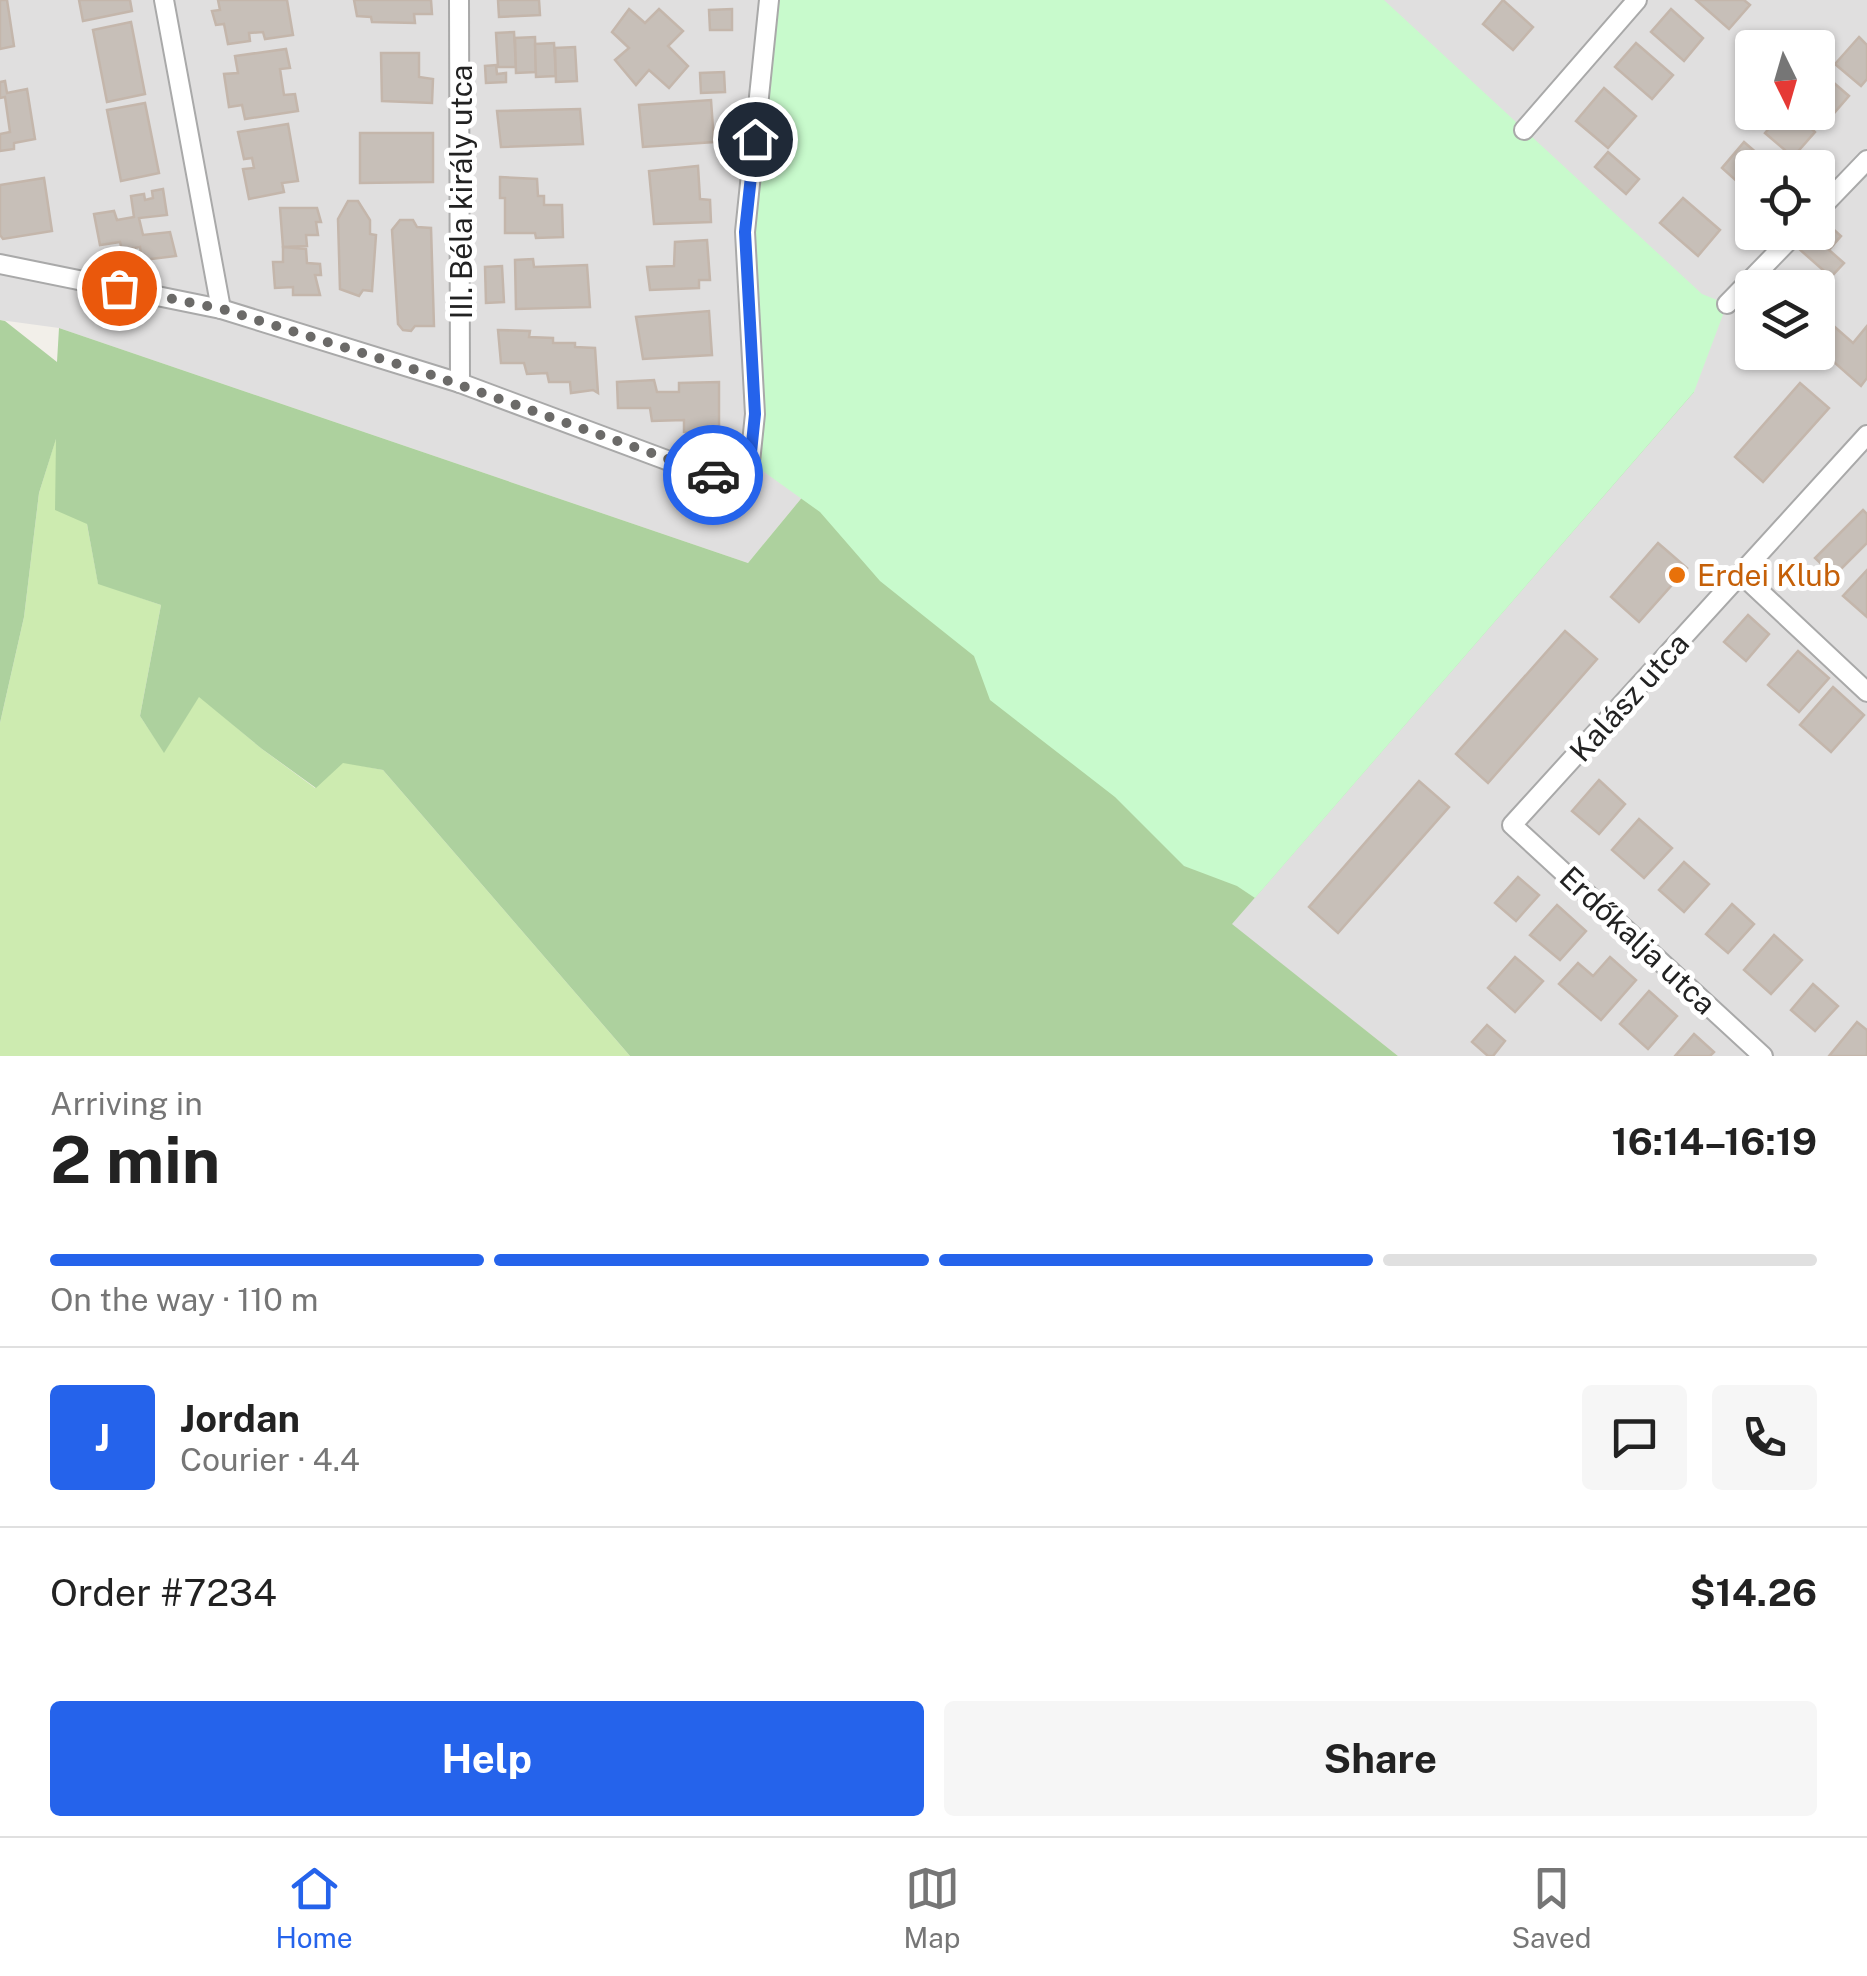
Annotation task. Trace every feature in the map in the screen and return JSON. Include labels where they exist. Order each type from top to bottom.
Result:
[{"type":"street","points":[[164,0],[222,309]]},
{"type":"street","name":"III. Béla király utca","points":[[459,0],[460,384]]},
{"type":"street","points":[[0,264],[222,309],[460,384],[696,471],[715,476],[739,473],[750,462],[755,395],[745,232],[768,0]]},
{"type":"street","points":[[1524,130],[1637,0]]},
{"type":"street","points":[[1835,193],[1867,160]]},
{"type":"street","points":[[1727,304],[1779,250]]},
{"type":"street","name":"Kalász utca","points":[[1512,824],[1867,436]]},
{"type":"street","points":[[1740,574],[1867,692]]},
{"type":"street","name":"Erdőkalja utca","points":[[1512,824],[1763,1056]]},
{"type":"shaded area","points":[[0,0],[825,0],[823,472],[748,563],[59,328],[0,320]]},
{"type":"shaded area","points":[[1302,0],[1867,0],[1867,1056],[1398,1056],[1231,924],[1693,392]]},
{"type":"green space","points":[[769,0],[1384,0],[1702,294],[1727,304],[1694,392],[1255,898],[1237,886],[1184,866],[1115,797],[990,700],[974,656],[880,581],[820,512],[750,462],[745,232]]},
{"type":"green space","points":[[0,320],[57,362],[59,328],[748,563],[823,472],[1694,392],[1232,924],[1398,1056],[630,1056],[383,770],[343,763],[316,788],[199,697],[164,753],[140,716],[161,605],[98,584],[87,524],[55,510],[56,439],[39,493],[24,617],[0,723]]},
{"type":"green space","points":[[57,435],[87,524],[98,583],[161,605],[140,716],[164,752],[199,696],[315,788],[343,762],[383,770],[630,1056],[0,1056],[0,723],[24,617],[39,493]]},
{"type":"building","points":[[0,0],[7,0],[14,46],[0,49]]},
{"type":"building","points":[[79,0],[130,0],[132,11],[83,21]]},
{"type":"building","points":[[218,0],[287,0],[293,35],[265,39],[263,32],[249,33],[250,41],[228,44],[224,24],[216,25],[212,11],[220,10]]},
{"type":"building","points":[[354,0],[431,0],[432,14],[414,14],[415,23],[372,22],[371,17],[357,16]]},
{"type":"building","points":[[498,0],[539,0],[540,15],[499,17]]},
{"type":"building","points":[[1503,0],[1533,27],[1513,50],[1483,24]]},
{"type":"building","points":[[1696,0],[1744,0],[1750,5],[1729,29]]},
{"type":"building","points":[[629,9],[645,23],[659,9],[683,31],[668,46],[688,66],[669,88],[649,70],[636,85],[615,60],[629,48],[612,32]]},
{"type":"building","points":[[732,9],[732,30],[710,30],[709,10]]},
{"type":"building","points":[[1671,9],[1703,38],[1684,61],[1651,32]]},
{"type":"building","points":[[131,22],[145,94],[107,102],[93,30]]},
{"type":"building","points":[[514,32],[516,67],[498,67],[496,33]]},
{"type":"building","points":[[535,37],[536,72],[516,73],[515,38]]},
{"type":"building","points":[[1859,37],[1867,45],[1867,79],[1861,86],[1835,64]]},
{"type":"building","points":[[554,43],[556,76],[536,77],[535,44]]},
{"type":"building","points":[[1636,43],[1673,75],[1652,99],[1615,67]]},
{"type":"building","points":[[575,47],[577,81],[556,82],[555,48]]},
{"type":"building","points":[[286,49],[290,68],[280,69],[284,95],[295,94],[298,111],[245,119],[242,105],[229,107],[224,74],[238,73],[235,56]]},
{"type":"building","points":[[381,53],[419,53],[419,77],[433,79],[432,103],[382,101]]},
{"type":"building","points":[[496,65],[497,74],[506,73],[506,82],[486,83],[485,66]]},
{"type":"building","points":[[724,72],[725,92],[701,93],[700,73]]},
{"type":"building","points":[[5,81],[7,93],[27,89],[35,139],[14,143],[14,149],[0,151],[0,134],[10,132],[5,97],[0,98],[0,82]]},
{"type":"building","points":[[1835,84],[1849,96],[1835,112]]},
{"type":"building","points":[[1604,88],[1636,116],[1608,148],[1576,121]]},
{"type":"building","points":[[711,100],[714,142],[643,147],[639,105]]},
{"type":"building","points":[[145,103],[159,173],[121,181],[107,110]]},
{"type":"building","points":[[580,109],[583,144],[501,147],[497,111]]},
{"type":"building","points":[[288,124],[298,181],[282,183],[284,192],[249,199],[243,169],[254,168],[252,158],[244,159],[238,132]]},
{"type":"building","points":[[1815,132],[1799,150],[1785,150],[1765,133]]},
{"type":"building","points":[[360,133],[433,133],[433,182],[360,183]]},
{"type":"building","points":[[1744,142],[1753,150],[1737,150]]},
{"type":"building","points":[[1608,152],[1639,179],[1626,194],[1595,167]]},
{"type":"building","points":[[1735,153],[1735,180],[1722,168]]},
{"type":"building","points":[[698,166],[700,199],[710,200],[711,222],[654,224],[649,171]]},
{"type":"building","points":[[500,177],[537,179],[538,196],[544,196],[544,205],[562,205],[563,237],[505,233],[505,198],[500,198]]},
{"type":"building","points":[[44,178],[52,231],[3,239],[0,185]]},
{"type":"building","points":[[163,189],[167,215],[139,218],[143,235],[170,232],[176,256],[142,260],[140,247],[122,250],[120,242],[100,245],[94,214],[114,211],[117,220],[134,217],[131,196],[144,194],[145,200],[153,198],[152,191]]},
{"type":"building","points":[[1683,198],[1720,230],[1698,256],[1660,223]]},
{"type":"building","points":[[348,201],[358,201],[370,220],[370,234],[376,235],[372,291],[363,290],[359,296],[340,289],[338,219]]},
{"type":"building","points":[[280,208],[317,208],[321,222],[316,222],[318,235],[306,235],[307,246],[283,247]]},
{"type":"building","points":[[400,220],[413,220],[417,227],[431,228],[434,326],[415,326],[411,331],[398,324],[392,230]]},
{"type":"building","points":[[707,240],[710,280],[699,280],[699,288],[650,290],[647,267],[674,266],[675,242]]},
{"type":"building","points":[[283,247],[306,249],[307,263],[320,264],[321,275],[315,275],[320,295],[293,295],[293,287],[275,288],[273,262],[283,262]]},
{"type":"building","points":[[1800,250],[1829,250],[1844,263],[1835,273],[1823,270]]},
{"type":"building","points":[[533,259],[534,267],[587,265],[590,307],[516,309],[515,260]]},
{"type":"building","points":[[502,266],[504,302],[486,303],[485,267]]},
{"type":"building","points":[[709,311],[712,355],[643,359],[636,317]]},
{"type":"building","points":[[1867,326],[1867,378],[1861,386],[1835,363],[1835,327],[1853,343]]},
{"type":"building","points":[[498,330],[530,331],[529,337],[595,348],[598,393],[571,393],[570,382],[549,382],[547,373],[527,374],[524,363],[501,363]]},
{"type":"building","points":[[654,380],[657,392],[679,392],[679,383],[719,382],[719,438],[684,432],[684,420],[652,421],[650,408],[618,408],[617,382]]},
{"type":"building","points":[[1800,383],[1829,408],[1763,482],[1735,457]]},
{"type":"building","points":[[1863,510],[1867,514],[1867,543],[1834,576],[1815,558]]},
{"type":"building","points":[[1658,543],[1687,568],[1639,622],[1611,597]]},
{"type":"building","points":[[1867,570],[1867,617],[1843,596]]},
{"type":"building","points":[[1748,615],[1769,634],[1746,661],[1724,642]]},
{"type":"building","points":[[1565,631],[1597,659],[1488,783],[1456,754]]},
{"type":"building","points":[[1798,651],[1829,678],[1799,712],[1768,685]]},
{"type":"building","points":[[1833,687],[1864,715],[1831,752],[1800,725]]},
{"type":"building","points":[[1599,780],[1625,804],[1599,834],[1572,811]]},
{"type":"building","points":[[1419,781],[1449,807],[1338,933],[1309,907]]},
{"type":"building","points":[[1639,819],[1672,848],[1644,878],[1612,850]]},
{"type":"building","points":[[1684,862],[1709,884],[1684,912],[1659,890]]},
{"type":"building","points":[[1518,877],[1539,895],[1516,921],[1495,903]]},
{"type":"building","points":[[1732,904],[1754,924],[1728,953],[1706,934]]},
{"type":"building","points":[[1557,905],[1586,931],[1560,960],[1530,935]]},
{"type":"building","points":[[1774,935],[1802,960],[1771,994],[1744,970]]},
{"type":"building","points":[[1515,957],[1543,981],[1515,1012],[1488,988]]},
{"type":"building","points":[[1610,957],[1636,980],[1601,1020],[1559,984],[1578,963],[1593,976]]},
{"type":"building","points":[[1813,984],[1838,1006],[1815,1031],[1791,1010]]},
{"type":"building","points":[[1649,991],[1677,1016],[1648,1049],[1620,1024]]},
{"type":"building","points":[[1857,1022],[1867,1030],[1867,1056],[1829,1056]]},
{"type":"building","points":[[1487,1025],[1505,1041],[1493,1056],[1472,1042]]},
{"type":"building","points":[[1694,1034],[1714,1052],[1710,1056],[1675,1056]]},
{"type":"way so far","points":[[119,288],[222,309],[426,373],[713,475]]},
{"type":"place","name":"Erdei Klub","points":[[1677,575]]},
{"type":"route","points":[[713,475],[739,473],[750,462],[755,395],[745,232],[755,139]]}]
